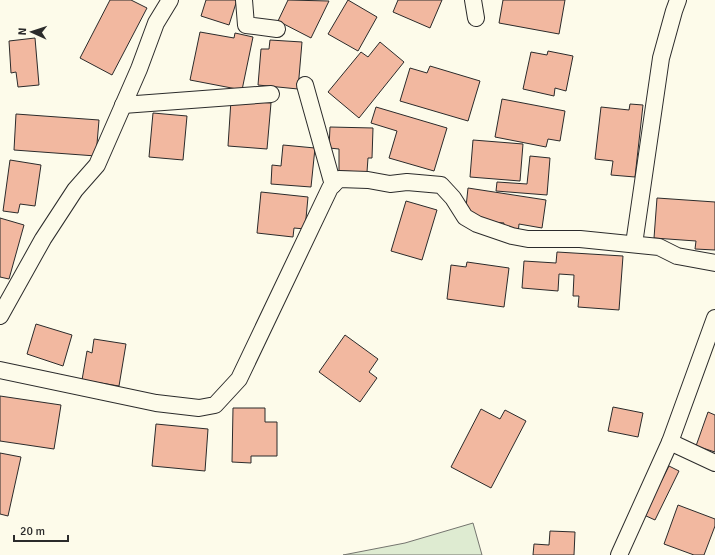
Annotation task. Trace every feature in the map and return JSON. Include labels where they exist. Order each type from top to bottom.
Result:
[{"type":"street","points":[[0,316],[46,234],[75,190],[97,165],[139,69],[156,23],[170,0]]},
{"type":"street","points":[[244,0],[246,25],[277,29]]},
{"type":"street","points":[[473,0],[476,18]]},
{"type":"street","points":[[634,244],[661,58],[678,0]]},
{"type":"street","points":[[305,84],[334,184]]},
{"type":"street","points":[[123,105],[271,94]]},
{"type":"street","points":[[0,370],[156,403],[199,408],[215,405],[239,379],[330,188],[339,179],[368,180],[390,184],[407,182],[441,185],[453,198],[465,217],[477,224],[512,236],[528,239],[580,239],[659,247],[677,256],[715,263]]},
{"type":"street","points":[[619,555],[670,442],[715,318]]},
{"type":"street","points":[[670,442],[715,463]]},
{"type":"green space","points":[[473,523],[482,555],[343,555],[405,543]]},
{"type":"building","points":[[110,0],[131,0],[147,8],[112,75],[80,58]]},
{"type":"building","points":[[206,0],[237,0],[229,25],[201,16]]},
{"type":"building","points":[[288,0],[329,1],[311,38],[278,21]]},
{"type":"building","points":[[348,0],[377,17],[358,51],[328,34]]},
{"type":"building","points":[[398,0],[442,0],[430,28],[393,12]]},
{"type":"building","points":[[503,0],[565,0],[559,34],[499,23]]},
{"type":"building","points":[[200,32],[234,38],[235,33],[253,37],[242,90],[190,80]]},
{"type":"building","points":[[35,38],[39,85],[18,87],[16,72],[11,73],[9,41]]},
{"type":"building","points":[[270,40],[302,42],[298,89],[258,85],[261,49],[269,49]]},
{"type":"building","points":[[380,42],[404,62],[359,118],[328,92],[361,52],[368,57]]},
{"type":"building","points":[[548,51],[573,56],[566,91],[555,88],[554,96],[523,89],[531,52],[547,55]]},
{"type":"building","points":[[430,66],[480,81],[468,121],[400,101],[410,68],[427,73]]},
{"type":"building","points":[[502,99],[565,111],[560,141],[548,139],[546,147],[495,137]]},
{"type":"building","points":[[231,100],[271,103],[267,149],[228,146]]},
{"type":"building","points":[[630,104],[643,105],[635,177],[611,175],[613,161],[595,159],[601,107],[629,110]]},
{"type":"building","points":[[376,107],[447,128],[434,171],[389,158],[397,131],[371,123]]},
{"type":"building","points":[[153,113],[187,116],[183,160],[149,157]]},
{"type":"building","points":[[16,114],[99,120],[96,156],[14,150]]},
{"type":"building","points":[[330,127],[373,128],[372,158],[368,158],[367,172],[339,171],[339,149],[329,148]]},
{"type":"building","points":[[473,140],[523,144],[520,181],[470,177]]},
{"type":"building","points":[[283,145],[315,148],[311,187],[271,184],[272,165],[281,166]]},
{"type":"building","points":[[530,156],[550,158],[547,195],[496,191],[497,182],[527,184]]},
{"type":"building","points":[[10,160],[41,165],[35,206],[20,204],[18,213],[3,211]]},
{"type":"building","points":[[468,188],[546,200],[542,228],[519,224],[518,234],[502,231],[504,223],[481,221],[466,207]]},
{"type":"building","points":[[261,192],[308,197],[305,229],[294,228],[293,237],[257,233]]},
{"type":"building","points":[[657,198],[715,202],[715,250],[695,249],[696,241],[654,238]]},
{"type":"building","points":[[406,201],[437,210],[422,260],[391,251]]},
{"type":"building","points":[[0,218],[24,225],[9,279],[0,277]]},
{"type":"building","points":[[557,252],[623,256],[619,310],[578,307],[579,296],[573,296],[574,275],[559,274],[558,291],[522,288],[524,261],[556,263]]},
{"type":"building","points":[[467,262],[509,268],[504,307],[447,299],[451,265],[466,267]]},
{"type":"building","points":[[36,324],[72,335],[63,366],[27,354]]},
{"type":"building","points":[[345,335],[378,359],[369,372],[377,378],[360,402],[319,372]]},
{"type":"building","points":[[94,339],[126,344],[119,386],[82,380],[87,351],[92,353]]},
{"type":"building","points":[[0,396],[61,405],[54,449],[0,441]]},
{"type":"building","points":[[613,407],[643,413],[638,437],[608,431]]},
{"type":"building","points":[[233,408],[265,408],[265,422],[277,422],[277,456],[251,456],[251,463],[232,462]]},
{"type":"building","points":[[481,409],[500,419],[505,410],[526,421],[491,488],[451,467]]},
{"type":"building","points":[[708,412],[715,415],[715,452],[696,446]]},
{"type":"building","points":[[156,424],[208,429],[205,471],[152,466]]},
{"type":"building","points":[[0,453],[21,457],[8,516],[0,514]]},
{"type":"building","points":[[669,466],[679,471],[655,520],[644,515]]},
{"type":"building","points":[[678,505],[715,519],[715,526],[704,555],[694,555],[664,544]]},
{"type":"building","points":[[550,531],[575,532],[574,555],[533,555],[534,544],[549,545]]}]
